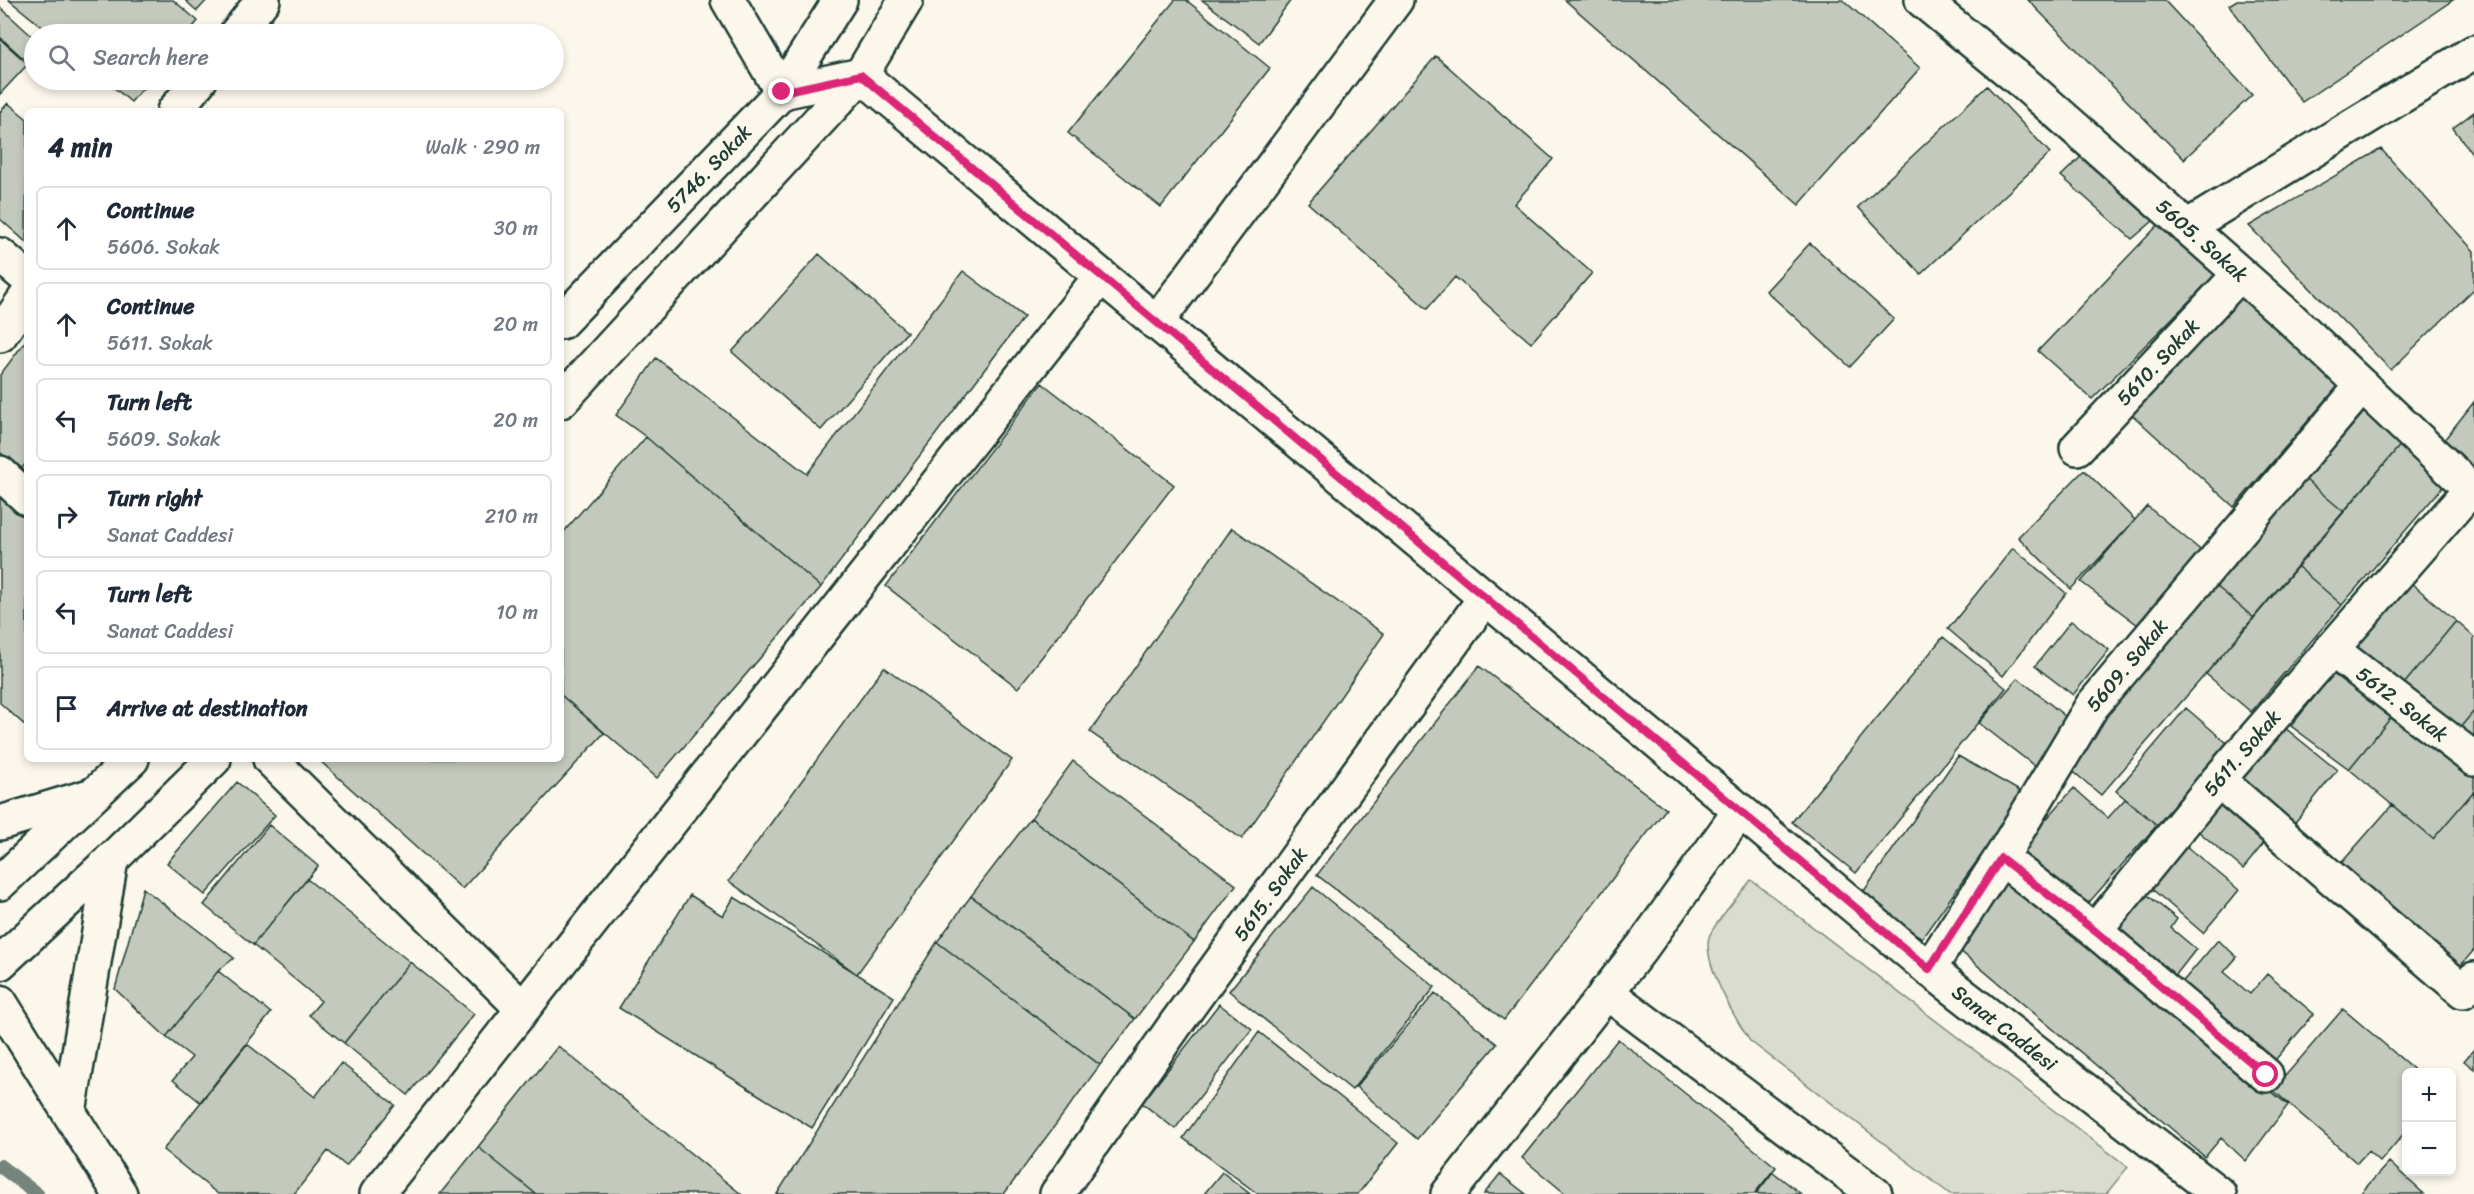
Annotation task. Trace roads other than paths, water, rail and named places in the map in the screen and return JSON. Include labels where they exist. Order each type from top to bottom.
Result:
[{"type":"street","points":[[244,24],[263,0]]},
{"type":"street","points":[[728,0],[782,92],[861,75]]},
{"type":"street","name":"5746. Sokak","points":[[564,319],[782,92],[840,0]]},
{"type":"street","points":[[564,398],[861,75],[906,0]]},
{"type":"street","points":[[1156,323],[1396,0]]},
{"type":"street","name":"5605. Sokak","points":[[1922,0],[2026,85],[2287,315],[2473,491]]},
{"type":"street","points":[[2187,227],[2474,52]]},
{"type":"street","name":"Sanat Caddesi","points":[[861,75],[1929,969],[2219,1194]]},
{"type":"street","points":[[177,108],[192,90]]},
{"type":"street","points":[[0,255],[24,275]]},
{"type":"street","name":"5610. Sokak","points":[[2077,448],[2240,274]]},
{"type":"street","points":[[377,1194],[1101,276]]},
{"type":"street","points":[[0,335],[24,300]]},
{"type":"street","name":"5609. Sokak","points":[[1929,969],[2001,858],[2092,706],[2362,387]]},
{"type":"street","points":[[0,473],[24,495]]},
{"type":"street","name":"5611. Sokak","points":[[2095,931],[2218,780],[2331,649],[2473,491]]},
{"type":"street","name":"5615. Sokak","points":[[1057,1194],[1175,1025],[1485,598]]},
{"type":"street","name":"5612. Sokak","points":[[2331,649],[2474,759]]},
{"type":"street","points":[[0,883],[129,762]]},
{"type":"street","points":[[0,963],[111,860],[211,762]]},
{"type":"street","points":[[273,762],[522,1008]]},
{"type":"street","points":[[2218,780],[2463,991],[2474,979]]},
{"type":"street","points":[[0,824],[93,795]]},
{"type":"street","points":[[1448,1194],[1643,946],[1740,811]]},
{"type":"street","points":[[2001,858],[2095,931],[2266,1075]]},
{"type":"street","points":[[69,1112],[111,860]]},
{"type":"street","points":[[1606,992],[1875,1194]]},
{"type":"street","points":[[0,1002],[120,1194]]},
{"type":"waterway","points":[[0,1166],[37,1194]]}]
